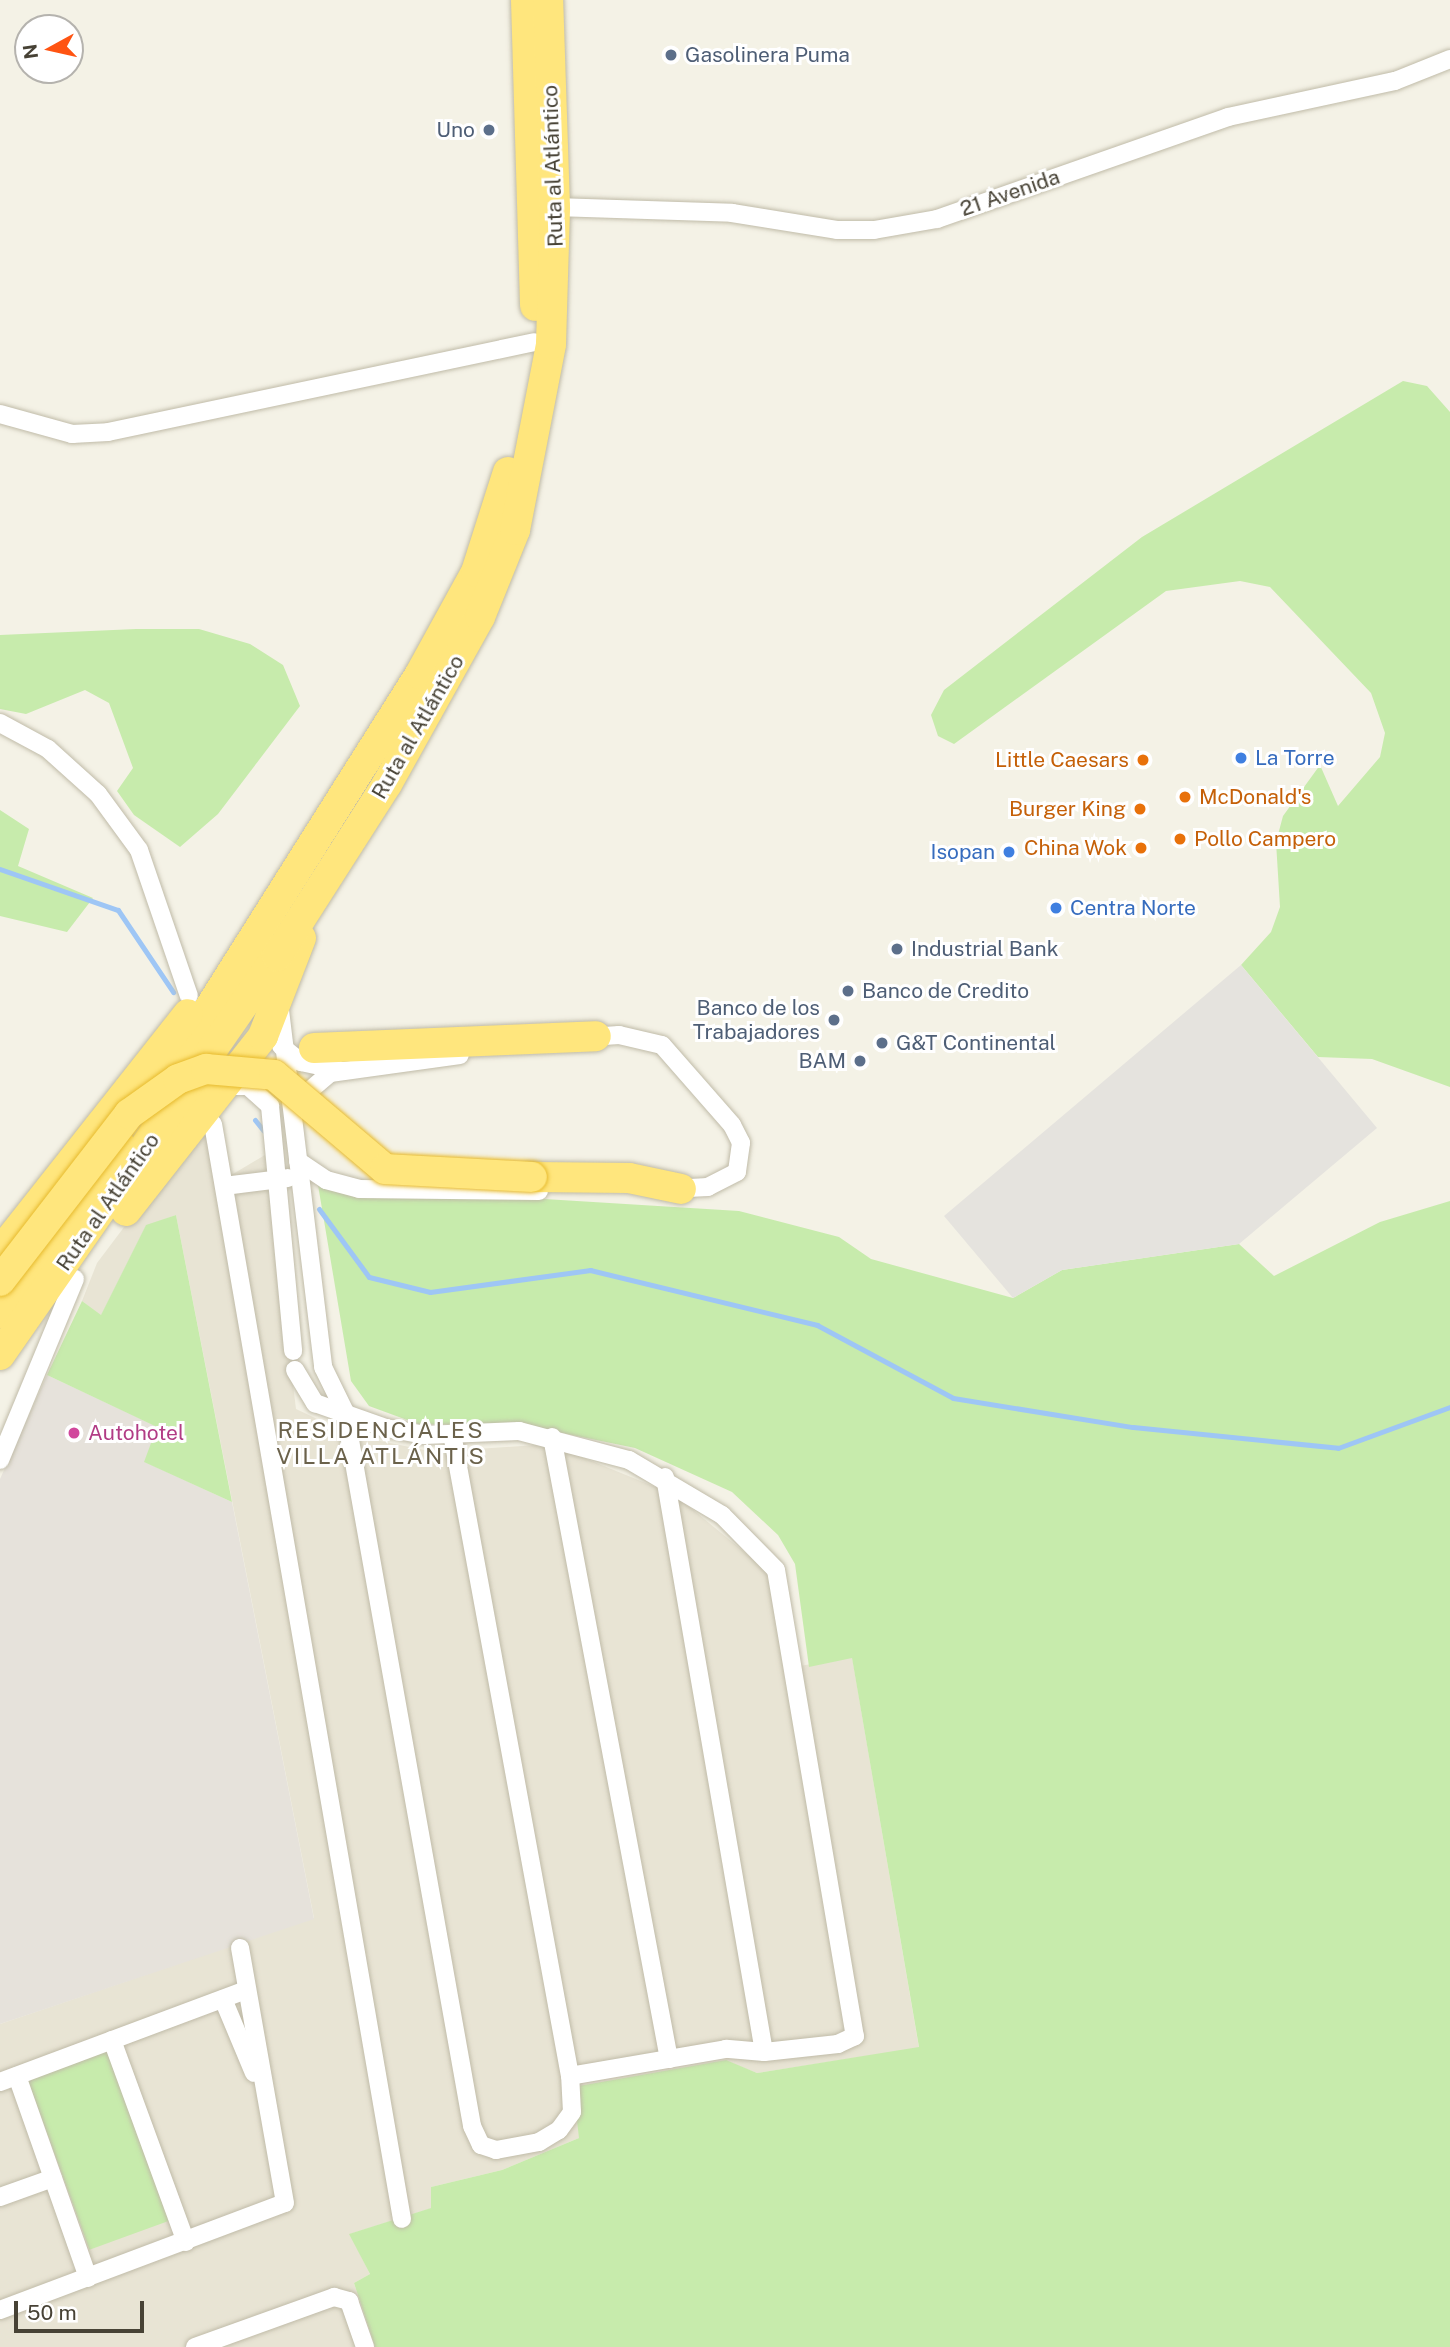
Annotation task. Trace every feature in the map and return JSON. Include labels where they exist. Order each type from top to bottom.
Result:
[{"type":"highway","name":"Ruta al Atlántico","points":[[0,1313],[226,989],[275,895],[390,722],[476,572],[516,443],[534,342],[526,0]]},
{"type":"highway","name":"Ruta al Atlántico","points":[[0,1355],[189,1087],[325,879],[440,692],[480,617],[515,530],[551,344],[555,208],[548,0]]},
{"type":"highway","points":[[262,958],[282,914],[432,670],[476,572]]},
{"type":"highway","points":[[0,1377],[219,1089],[263,1036],[281,998],[325,879]]},
{"type":"highway","points":[[3,1243],[275,895]]},
{"type":"highway","points":[[314,1048],[596,1036]]},
{"type":"highway","points":[[0,1281],[129,1114],[178,1079],[206,1069],[274,1075],[384,1169],[531,1177],[629,1178],[681,1189]]},
{"type":"street","name":"21 Avenida","points":[[555,208],[732,213],[837,230],[874,230],[937,219],[1228,117],[1395,81],[1450,59]]},
{"type":"street","points":[[0,414],[72,434],[108,432],[534,342]]},
{"type":"street","points":[[0,723],[48,749],[98,794],[139,849],[189,996]]},
{"type":"street","points":[[281,998],[281,1046],[300,1169],[323,1367],[345,1412],[472,2126],[481,2145],[496,2150],[538,2142],[559,2130],[572,2112],[570,2076],[452,1434]]},
{"type":"street","points":[[224,1186],[277,1179],[300,1169],[359,1189],[708,1187],[737,1172],[741,1143],[732,1125],[662,1045],[596,1036],[345,1070],[316,1080],[292,1112]]},
{"type":"street","points":[[281,1046],[301,1062],[345,1070]]},
{"type":"street","points":[[219,1089],[248,1087],[264,1098],[277,1179],[293,1351]]},
{"type":"street","points":[[213,1124],[402,2219]]},
{"type":"street","points":[[0,1460],[75,1279]]},
{"type":"street","points":[[323,1367],[313,1378],[296,1374],[309,1398],[399,1430],[452,1434],[519,1431],[552,1437],[665,1477],[722,1515],[775,1570],[851,1993],[855,2036],[838,2044],[764,2052],[726,2049],[570,2076]]},
{"type":"street","points":[[552,1437],[669,2059]]},
{"type":"street","points":[[665,1477],[764,2052]]},
{"type":"street","points":[[0,2310],[285,2203],[240,1948]]},
{"type":"street","points":[[88,2278],[53,2178],[9,2079],[246,1990]]},
{"type":"street","points":[[223,1999],[267,2102]]},
{"type":"street","points":[[112,2040],[186,2242]]},
{"type":"street","points":[[0,2197],[53,2178]]},
{"type":"street","points":[[195,2347],[334,2297],[349,2301],[365,2347]]},
{"type":"shaded area","points":[[1241,965],[1377,1128],[1239,1244],[1062,1270],[1013,1298],[944,1216]]},
{"type":"shaded area","points":[[210,1113],[223,1180],[265,1155],[296,1409],[351,1435],[434,1452],[550,1444],[675,1495],[777,1579],[794,1667],[852,1657],[919,2048],[757,2073],[726,2061],[579,2138],[502,2170],[431,2187],[432,2208],[350,2234],[370,2274],[354,2283],[375,2347],[0,2347],[0,2024],[314,1918],[176,1215],[146,1226],[101,1316],[82,1301],[97,1263]]},
{"type":"shaded area","points":[[47,1375],[158,1427],[145,1462],[232,1502],[314,1919],[0,2024],[0,1479]]},
{"type":"green space","points":[[1403,381],[1427,386],[1450,412],[1450,1087],[1372,1059],[1318,1057],[1241,965],[1271,932],[1280,907],[1276,842],[1283,816],[1320,765],[1338,806],[1380,757],[1385,733],[1371,693],[1270,587],[1240,581],[1166,591],[954,744],[938,736],[931,715],[944,690],[1142,537]]},
{"type":"green space","points":[[199,629],[250,644],[283,665],[300,706],[218,814],[180,847],[134,815],[117,791],[133,768],[109,703],[85,690],[26,714],[0,709],[0,635]]},
{"type":"green space","points":[[0,810],[29,829],[18,866],[93,898],[67,932],[0,916]]},
{"type":"green space","points":[[318,1185],[739,1211],[839,1237],[871,1259],[1013,1298],[1062,1270],[1239,1244],[1274,1276],[1380,1222],[1450,1201],[1450,2347],[375,2347],[354,2283],[370,2274],[349,2234],[431,2208],[431,2187],[502,2170],[579,2138],[573,2087],[726,2060],[757,2073],[919,2047],[852,1658],[809,1667],[795,1564],[778,1535],[732,1492],[635,1448],[528,1426],[418,1424],[369,1406],[351,1381]]},
{"type":"green space","points":[[176,1215],[232,1502],[144,1462],[157,1427],[47,1375],[82,1301],[101,1315],[146,1225]]},
{"type":"green space","points":[[109,2049],[171,2220],[89,2250],[27,2079]]},
{"type":"waterway","points":[[0,869],[118,910],[173,992]]},
{"type":"waterway","points":[[255,1120],[264,1131]]},
{"type":"waterway","points":[[319,1209],[369,1277],[430,1292],[590,1270],[817,1325],[953,1398],[1133,1427],[1338,1448],[1450,1407]]},
{"type":"place","name":"Gasolinera Puma","points":[[671,55]]},
{"type":"place","name":"Uno","points":[[489,130]]},
{"type":"place","name":"La Torre","points":[[1241,758]]},
{"type":"place","name":"Little Caesars","points":[[1143,760]]},
{"type":"place","name":"McDonald's","points":[[1185,797]]},
{"type":"place","name":"Burger King","points":[[1140,809]]},
{"type":"place","name":"Pollo Campero","points":[[1180,839]]},
{"type":"place","name":"China Wok","points":[[1141,848]]},
{"type":"place","name":"Isopan","points":[[1009,852]]},
{"type":"place","name":"Centra Norte","points":[[1056,908]]},
{"type":"place","name":"Industrial Bank","points":[[897,949]]},
{"type":"place","name":"Banco de Credito","points":[[848,991]]},
{"type":"place","name":"Banco de los Trabajadores","points":[[834,1020]]},
{"type":"place","name":"G&T Continental","points":[[882,1043]]},
{"type":"place","name":"BAM","points":[[860,1061]]},
{"type":"place","name":"Autohotel","points":[[74,1433]]},
{"type":"district","name":"RESIDENCIALES VILLA ATLÁNTIS","points":[[381,1443]]}]
